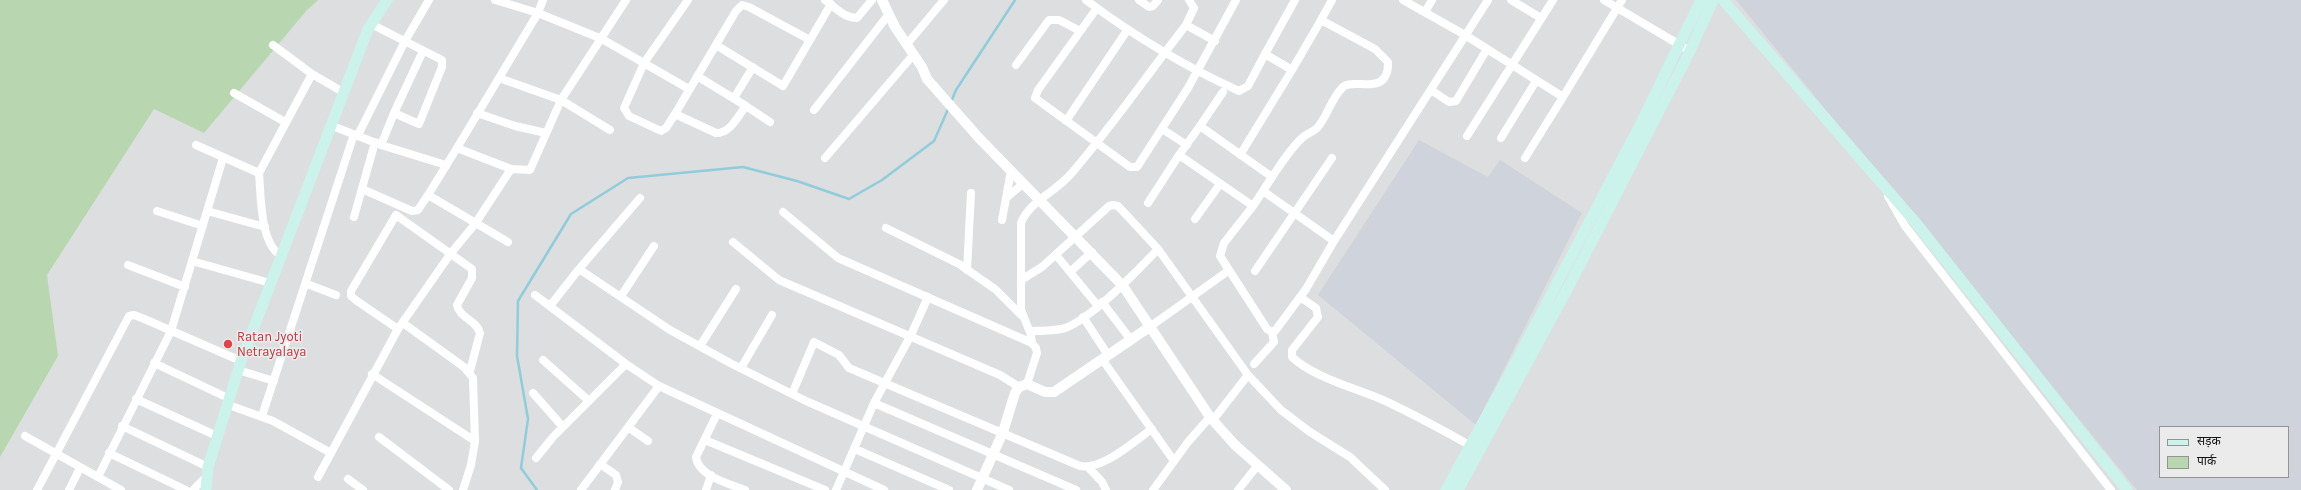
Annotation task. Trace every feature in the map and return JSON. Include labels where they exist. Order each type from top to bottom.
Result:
[{"type":"main road","points":[[206,490],[207,471],[227,401],[280,255],[330,124],[371,24],[387,0]]},
{"type":"main road","points":[[1458,490],[1476,448],[1680,45],[1701,0]]},
{"type":"main road","points":[[1446,490],[1476,448],[1570,284],[1690,51],[1713,0]]},
{"type":"main road","points":[[1723,0],[1884,188],[1916,223],[2127,490]]},
{"type":"street","points":[[262,416],[356,135],[429,0]]},
{"type":"street","points":[[495,0],[538,13],[602,39],[689,89]]},
{"type":"street","points":[[362,188],[412,211],[418,210],[538,13],[543,0]]},
{"type":"street","points":[[457,148],[511,169],[530,170],[562,100],[626,0]]},
{"type":"street","points":[[688,0],[644,63],[624,102],[625,111],[629,116],[656,131],[661,131],[666,128],[736,11],[742,5],[810,40]]},
{"type":"street","points":[[716,45],[783,86],[810,40],[828,2],[846,16],[857,18],[872,0]]},
{"type":"street","points":[[882,0],[916,57],[927,79],[990,148],[1077,236],[1123,286],[1211,418],[1235,445],[1286,490]]},
{"type":"street","points":[[907,44],[944,0]]},
{"type":"street","points":[[1086,0],[1164,53],[1197,72],[1239,91],[1248,86],[1295,0]]},
{"type":"street","points":[[1139,0],[1149,7],[1153,6],[1158,0]]},
{"type":"street","points":[[1022,316],[1021,223],[1024,216],[1040,199],[1068,177],[1097,144],[1186,24],[1194,8],[1189,0]]},
{"type":"street","points":[[1097,8],[1035,94],[1038,102],[1134,168],[1137,167],[1162,129],[1197,72],[1236,0]]},
{"type":"street","points":[[1240,155],[1292,70],[1332,0]]},
{"type":"street","points":[[1403,0],[1488,49],[1562,97]]},
{"type":"street","points":[[1425,12],[1432,0]]},
{"type":"street","points":[[1272,332],[1300,297],[1334,241],[1488,0]]},
{"type":"street","points":[[1511,0],[1541,18]]},
{"type":"street","points":[[1467,136],[1553,0]]},
{"type":"street","points":[[1604,0],[1619,4],[1690,51]]},
{"type":"street","points":[[1526,158],[1619,4]]},
{"type":"street","points":[[814,110],[889,14]]},
{"type":"street","points":[[1016,65],[1049,20],[1059,20],[1080,31]]},
{"type":"street","points":[[1254,364],[1274,342],[1272,332],[1267,329],[1228,271],[1220,256],[1221,250],[1301,138],[1316,129],[1343,87],[1352,83],[1371,86],[1379,82],[1388,67],[1388,62],[1375,50],[1321,20]]},
{"type":"street","points":[[371,24],[442,60],[442,67],[419,124],[394,113]]},
{"type":"street","points":[[1186,24],[1215,41]]},
{"type":"street","points":[[1066,121],[1128,29]]},
{"type":"street","points":[[273,45],[312,74],[343,92]]},
{"type":"street","points":[[1431,90],[1449,102],[1456,102],[1488,49]]},
{"type":"street","points":[[354,217],[362,188],[378,143],[423,51]]},
{"type":"street","points":[[1265,54],[1292,70]]},
{"type":"street","points":[[825,158],[916,57]]},
{"type":"street","points":[[734,98],[753,67]]},
{"type":"street","points":[[280,255],[270,245],[265,227],[259,173],[312,74]]},
{"type":"street","points":[[698,76],[770,122]]},
{"type":"street","points":[[499,78],[562,100],[610,130]]},
{"type":"street","points":[[1501,138],[1536,80]]},
{"type":"street","points":[[1148,203],[1223,92]]},
{"type":"street","points":[[234,93],[285,122]]},
{"type":"street","points":[[675,114],[716,133],[722,133],[727,130],[746,106]]},
{"type":"street","points":[[477,113],[515,126],[546,133]]},
{"type":"street","points":[[330,124],[378,143],[446,165]]},
{"type":"street","points":[[1200,126],[1272,177]]},
{"type":"street","points":[[1162,129],[1187,145]]},
{"type":"street","points":[[196,145],[259,173]]},
{"type":"street","points":[[1179,155],[1253,206]]},
{"type":"street","points":[[98,476],[171,331],[223,158]]},
{"type":"street","points":[[1255,271],[1332,158]]},
{"type":"street","points":[[318,477],[372,374],[400,326],[451,253],[475,224],[511,169]]},
{"type":"street","points":[[1002,220],[1011,170]]},
{"type":"street","points":[[1006,198],[1024,183]]},
{"type":"street","points":[[1195,218],[1220,184]]},
{"type":"street","points":[[1884,188],[1905,226],[2111,490]]},
{"type":"street","points":[[1263,191],[1334,241]]},
{"type":"street","points":[[967,270],[971,193]]},
{"type":"street","points":[[428,195],[508,242]]},
{"type":"street","points":[[550,306],[640,198]]},
{"type":"street","points":[[401,206],[351,291],[351,296],[470,371]]},
{"type":"street","points":[[1021,280],[1034,273],[1056,255],[1109,206],[1118,206],[1158,249],[1248,375],[1281,410],[1310,432],[1350,457],[1386,490]]},
{"type":"street","points":[[157,211],[203,226]]},
{"type":"street","points":[[207,211],[265,227]]},
{"type":"street","points":[[784,212],[838,258],[1032,343],[1036,348],[1037,353],[1023,385],[1015,393],[1003,432],[977,490]]},
{"type":"street","points":[[396,215],[472,269],[473,273],[457,305],[458,310],[478,327],[480,333],[470,371],[475,388],[475,440],[466,489]]},
{"type":"street","points":[[886,228],[967,270],[995,288],[1022,316],[1030,331],[1032,343]]},
{"type":"street","points":[[732,242],[779,280],[911,335],[1023,385],[1045,392],[1054,392],[1131,340],[1228,271]]},
{"type":"street","points":[[621,296],[654,246]]},
{"type":"street","points":[[1030,331],[1061,330],[1082,317],[1123,286],[1158,249]]},
{"type":"street","points":[[1070,272],[1092,252]]},
{"type":"street","points":[[1056,255],[1131,340]]},
{"type":"street","points":[[192,261],[270,283]]},
{"type":"street","points":[[128,266],[185,287]]},
{"type":"street","points":[[580,269],[670,330],[740,368],[864,427],[1009,490]]},
{"type":"street","points":[[307,284],[336,295]]},
{"type":"street","points":[[700,346],[736,289]]},
{"type":"street","points":[[535,295],[626,364],[659,386],[884,490]]},
{"type":"street","points":[[836,490],[874,403],[911,335],[928,297]]},
{"type":"street","points":[[1300,297],[1316,308],[1318,317],[1292,350],[1292,357],[1297,362],[1318,373],[1384,400],[1476,448]]},
{"type":"street","points":[[37,490],[129,316],[134,315],[171,331],[239,366],[274,381]]},
{"type":"street","points":[[740,368],[772,315]]},
{"type":"street","points":[[1082,317],[1152,429],[1174,460]]},
{"type":"street","points":[[792,394],[814,342],[839,355],[849,368],[886,382],[1080,466],[1088,467],[1104,461],[1152,429]]},
{"type":"street","points":[[544,360],[589,401]]},
{"type":"street","points":[[154,363],[227,401],[291,430],[331,453]]},
{"type":"street","points":[[536,458],[563,427],[626,364]]},
{"type":"street","points":[[372,374],[475,440]]},
{"type":"street","points":[[1153,490],[1174,460],[1248,375]]},
{"type":"street","points":[[581,490],[659,386]]},
{"type":"street","points":[[533,393],[563,427]]},
{"type":"street","points":[[136,399],[217,436]]},
{"type":"street","points":[[874,403],[1076,490]]},
{"type":"street","points":[[717,414],[696,457],[697,463],[701,469],[711,475],[745,490]]},
{"type":"street","points":[[122,426],[207,471],[193,490]]},
{"type":"street","points":[[628,427],[648,441]]},
{"type":"street","points":[[25,436],[121,490]]},
{"type":"street","points":[[379,437],[449,490]]},
{"type":"street","points":[[705,440],[826,490]]},
{"type":"street","points":[[855,449],[949,490]]},
{"type":"street","points":[[109,453],[186,490]]},
{"type":"street","points":[[600,464],[616,475],[618,482],[615,490]]},
{"type":"street","points":[[1238,490],[1258,465]]},
{"type":"street","points":[[1088,467],[1102,482],[1106,490]]},
{"type":"street","points":[[69,490],[80,468]]},
{"type":"street","points":[[706,490],[711,475]]},
{"type":"street","points":[[348,479],[363,490]]},
{"type":"shaded area","points":[[1736,0],[2301,0],[2301,490],[2137,490]]},
{"type":"shaded area","points":[[1419,140],[1488,177],[1500,160],[1582,213],[1476,425],[1318,295]]},
{"type":"green space","points":[[0,0],[318,0],[307,10],[204,133],[154,109],[47,275],[58,356],[0,457]]},
{"type":"waterway","points":[[951,102],[956,90],[1015,0]]},
{"type":"waterway","points":[[537,490],[521,468],[528,419],[517,356],[518,301],[571,214],[628,178],[743,167],[797,181],[849,199],[882,180],[934,141],[949,107]]},
{"type":"place","name":"Ratan Jyoti Netrayalaya","points":[[228,344]]}]
